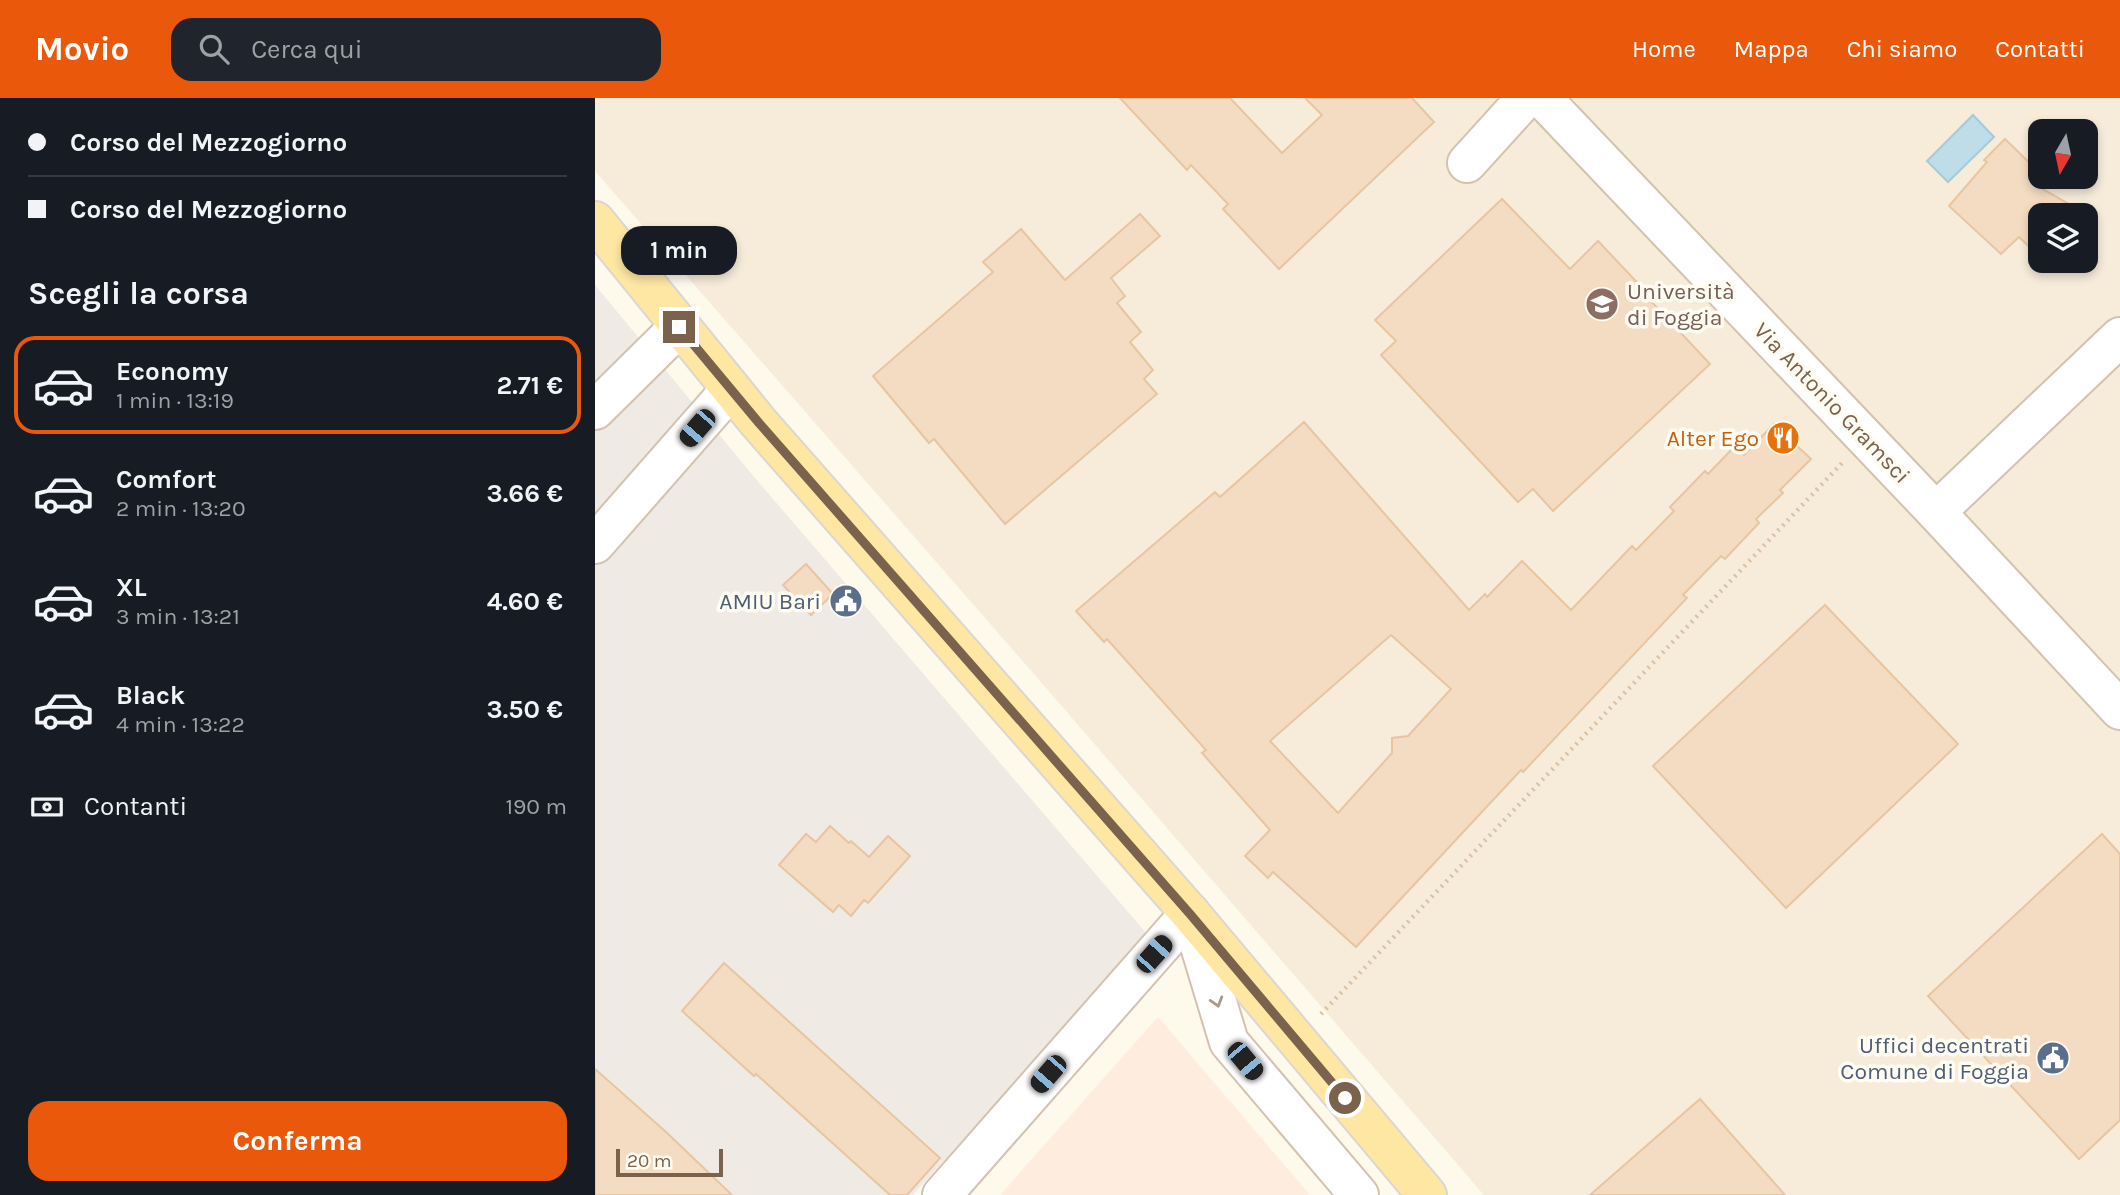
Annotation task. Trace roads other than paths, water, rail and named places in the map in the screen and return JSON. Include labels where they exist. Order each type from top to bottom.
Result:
[{"type":"main road","points":[[595,221],[731,389],[1190,914],[1427,1195]]},
{"type":"street","points":[[1467,163],[1543,100]]},
{"type":"street","name":"Via Antonio Gramsci","points":[[1543,100],[1936,512],[2120,710]]},
{"type":"street","points":[[595,410],[679,327]]},
{"type":"street","points":[[1936,512],[2120,337]]},
{"type":"street","points":[[595,544],[731,389]]},
{"type":"street","points":[[942,1195],[1190,914]]},
{"type":"street","points":[[1190,914],[1229,1042],[1359,1195]]},
{"type":"water","points":[[1973,115],[1994,137],[1948,182],[1927,161]]},
{"type":"place","name":"Università di Foggia","points":[[1602,304]]},
{"type":"place","name":"Alter Ego","points":[[1783,438]]},
{"type":"place","name":"AMIU Bari","points":[[846,601]]},
{"type":"place","name":"Uffici decentrati Comune di Foggia","points":[[2053,1058]]}]
